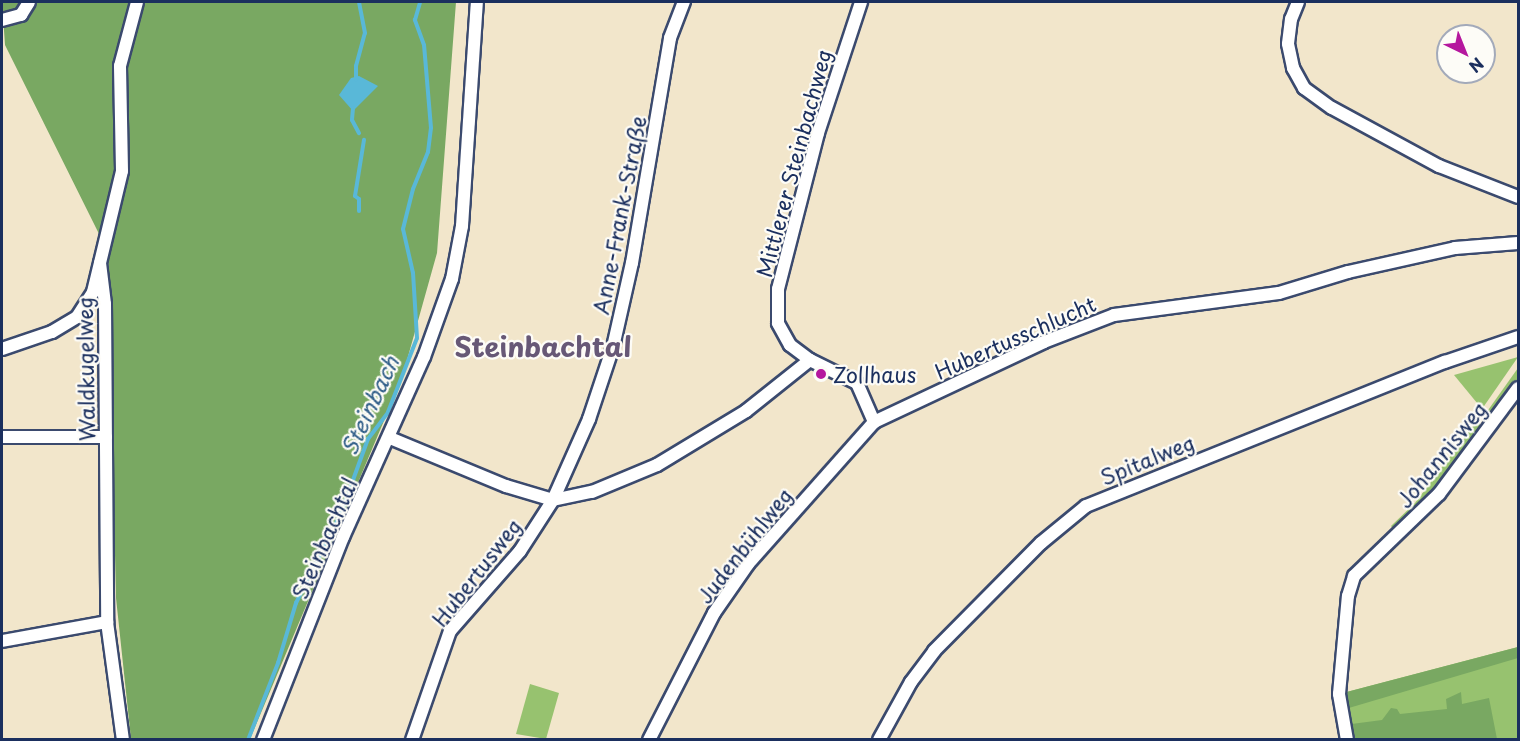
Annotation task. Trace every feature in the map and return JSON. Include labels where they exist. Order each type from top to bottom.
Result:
[{"type":"street","points":[[2,20],[21,15],[29,2]]},
{"type":"street","name":"Waldkugelweg","points":[[123,740],[107,622],[105,304],[100,263],[122,171],[120,66],[137,2]]},
{"type":"street","name":"Steinbachtal","points":[[263,740],[343,537],[390,438],[452,279],[462,226],[477,2]]},
{"type":"street","name":"Anne-Frank-Straße","points":[[553,500],[590,419],[613,347],[634,252],[670,38],[684,2]]},
{"type":"street","name":"Mittlerer Steinbachweg","points":[[810,360],[790,345],[778,323],[778,289],[818,133],[861,2]]},
{"type":"street","points":[[1298,2],[1288,44],[1293,68],[1304,88],[1332,108],[1439,166],[1518,197]]},
{"type":"street","name":"Hubertusschlucht","points":[[873,419],[1044,342],[1114,315],[1279,293],[1348,272],[1455,248],[1518,243]]},
{"type":"street","points":[[2,349],[52,332],[77,317],[87,307],[100,263]]},
{"type":"street","name":"Spitalweg","points":[[879,740],[911,682],[934,651],[1041,543],[1086,506],[1434,366],[1518,338]]},
{"type":"street","points":[[390,438],[506,486],[553,500],[592,492],[657,465],[746,411],[810,360],[857,383],[865,393],[873,419]]},
{"type":"street","name":"Johannisweg","points":[[1347,740],[1339,694],[1347,607],[1354,576],[1366,560],[1419,516],[1518,388]]},
{"type":"street","name":"Judenbühlweg","points":[[650,740],[694,648],[737,580],[766,540],[873,419]]},
{"type":"street","points":[[2,437],[106,437]]},
{"type":"street","name":"Hubertusweg","points":[[412,740],[450,632],[500,578],[553,500]]},
{"type":"street","points":[[2,641],[107,622]]},
{"type":"green space","points":[[2,2],[456,2],[437,253],[402,378],[250,739],[131,739],[116,598],[108,252],[5,45]]},
{"type":"green space","points":[[1518,357],[1482,409],[1454,375]]},
{"type":"green space","points":[[1518,368],[1518,379],[1490,415],[1486,413]]},
{"type":"green space","points":[[1479,418],[1482,436],[1397,534],[1391,526],[1415,503]]},
{"type":"green space","points":[[1518,647],[1518,739],[1347,739],[1339,694]]},
{"type":"green space","points":[[1518,647],[1518,658],[1342,710],[1339,694]]},
{"type":"green space","points":[[530,684],[559,693],[546,739],[516,734]]},
{"type":"green space","points":[[1461,692],[1462,704],[1489,698],[1497,739],[1347,739],[1344,725],[1382,720],[1391,708],[1397,709],[1400,714],[1447,709],[1446,699]]},
{"type":"water","points":[[359,76],[378,86],[353,111],[339,95],[351,78]]},
{"type":"waterway","points":[[356,80],[356,66],[365,33],[359,2]]},
{"type":"waterway","name":"Steinbach","points":[[248,740],[278,663],[296,603],[341,513],[368,439],[388,412],[417,338],[413,273],[403,229],[413,189],[428,152],[431,128],[424,45],[415,20],[420,2]]},
{"type":"waterway","points":[[353,108],[352,120],[359,133]]},
{"type":"waterway","points":[[359,211],[359,199],[355,196],[364,140]]},
{"type":"place","name":"Zollhaus","points":[[821,374]]},
{"type":"district","name":"Steinbachtal","points":[[543,346]]}]
